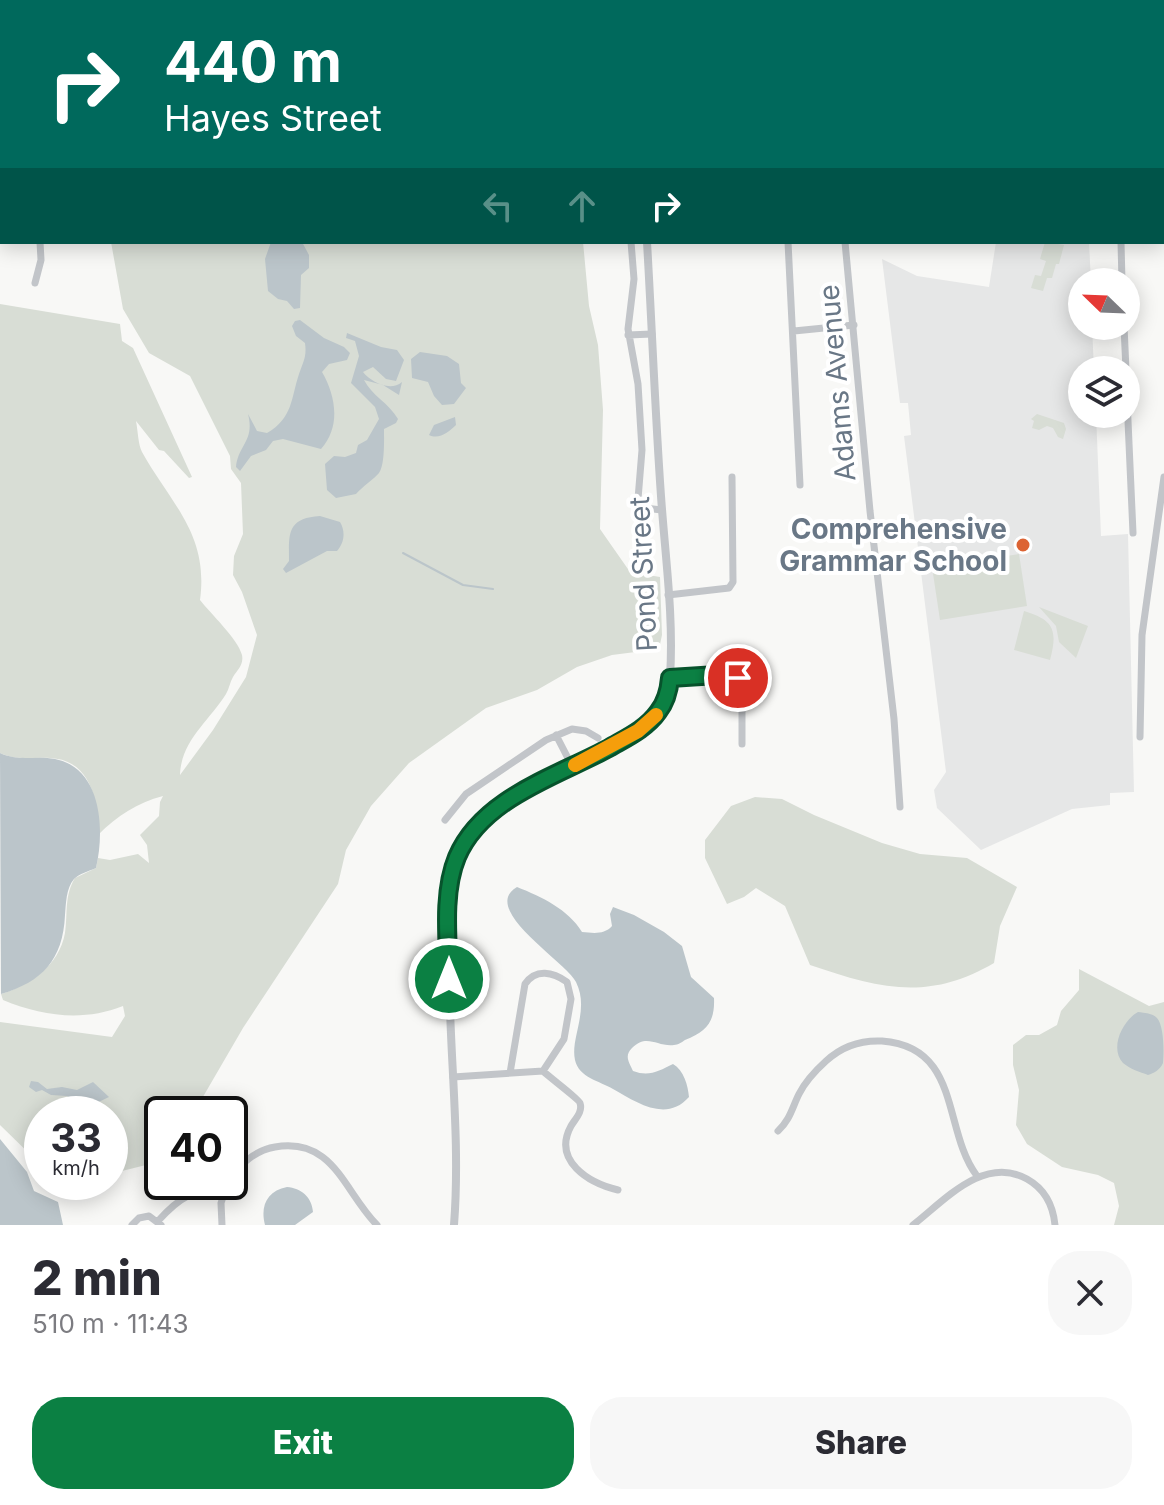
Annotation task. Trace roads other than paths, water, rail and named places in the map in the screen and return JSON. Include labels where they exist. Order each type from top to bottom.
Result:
[{"type":"street","points":[[959,0],[986,0]]},
{"type":"street","points":[[35,283],[41,260],[40,244]]},
{"type":"street","points":[[631,244],[634,279],[628,335],[639,394],[642,450],[638,502],[644,508],[662,510]]},
{"type":"street","name":"Pond Street","points":[[454,1225],[457,1167],[449,998],[449,915],[450,887],[456,859],[477,829],[502,805],[622,740],[650,721],[662,707],[670,678],[647,244]]},
{"type":"street","points":[[788,244],[800,485]]},
{"type":"street","name":"Adams Avenue","points":[[845,244],[870,511],[894,719],[900,807]]},
{"type":"street","points":[[1121,244],[1122,268]]},
{"type":"street","points":[[794,331],[854,325]]},
{"type":"street","points":[[628,335],[652,334]]},
{"type":"street","points":[[1128,428],[1133,533]]},
{"type":"street","points":[[668,595],[729,588],[733,582],[732,477]]},
{"type":"street","points":[[1140,737],[1142,635],[1164,478]]},
{"type":"street","points":[[670,678],[717,675],[738,678],[742,696],[742,744]]},
{"type":"street","points":[[445,820],[466,794],[556,735],[576,729],[598,738]]},
{"type":"street","points":[[556,735],[572,766]]},
{"type":"street","points":[[510,1073],[525,984],[530,976],[548,973],[558,975],[567,982],[571,999],[564,1039],[543,1071]]},
{"type":"street","points":[[778,1131],[791,1115],[801,1090],[829,1058],[861,1043],[897,1043],[928,1061],[943,1080],[964,1156],[977,1176]]},
{"type":"street","points":[[453,1077],[543,1071],[581,1105],[567,1139],[572,1165],[594,1182],[618,1190]]},
{"type":"street","points":[[248,1159],[269,1148],[289,1146],[309,1150],[328,1160],[377,1225]]},
{"type":"street","points":[[913,1225],[977,1176],[1005,1172],[1033,1182],[1048,1198],[1055,1225]]},
{"type":"street","points":[[132,1225],[144,1216],[160,1223],[177,1200]]},
{"type":"street","points":[[222,1225],[223,1200]]},
{"type":"waterway","points":[[403,553],[463,585],[493,589]]},
{"type":"place","name":"Comprehensive Grammar School","points":[[1023,545]]}]
